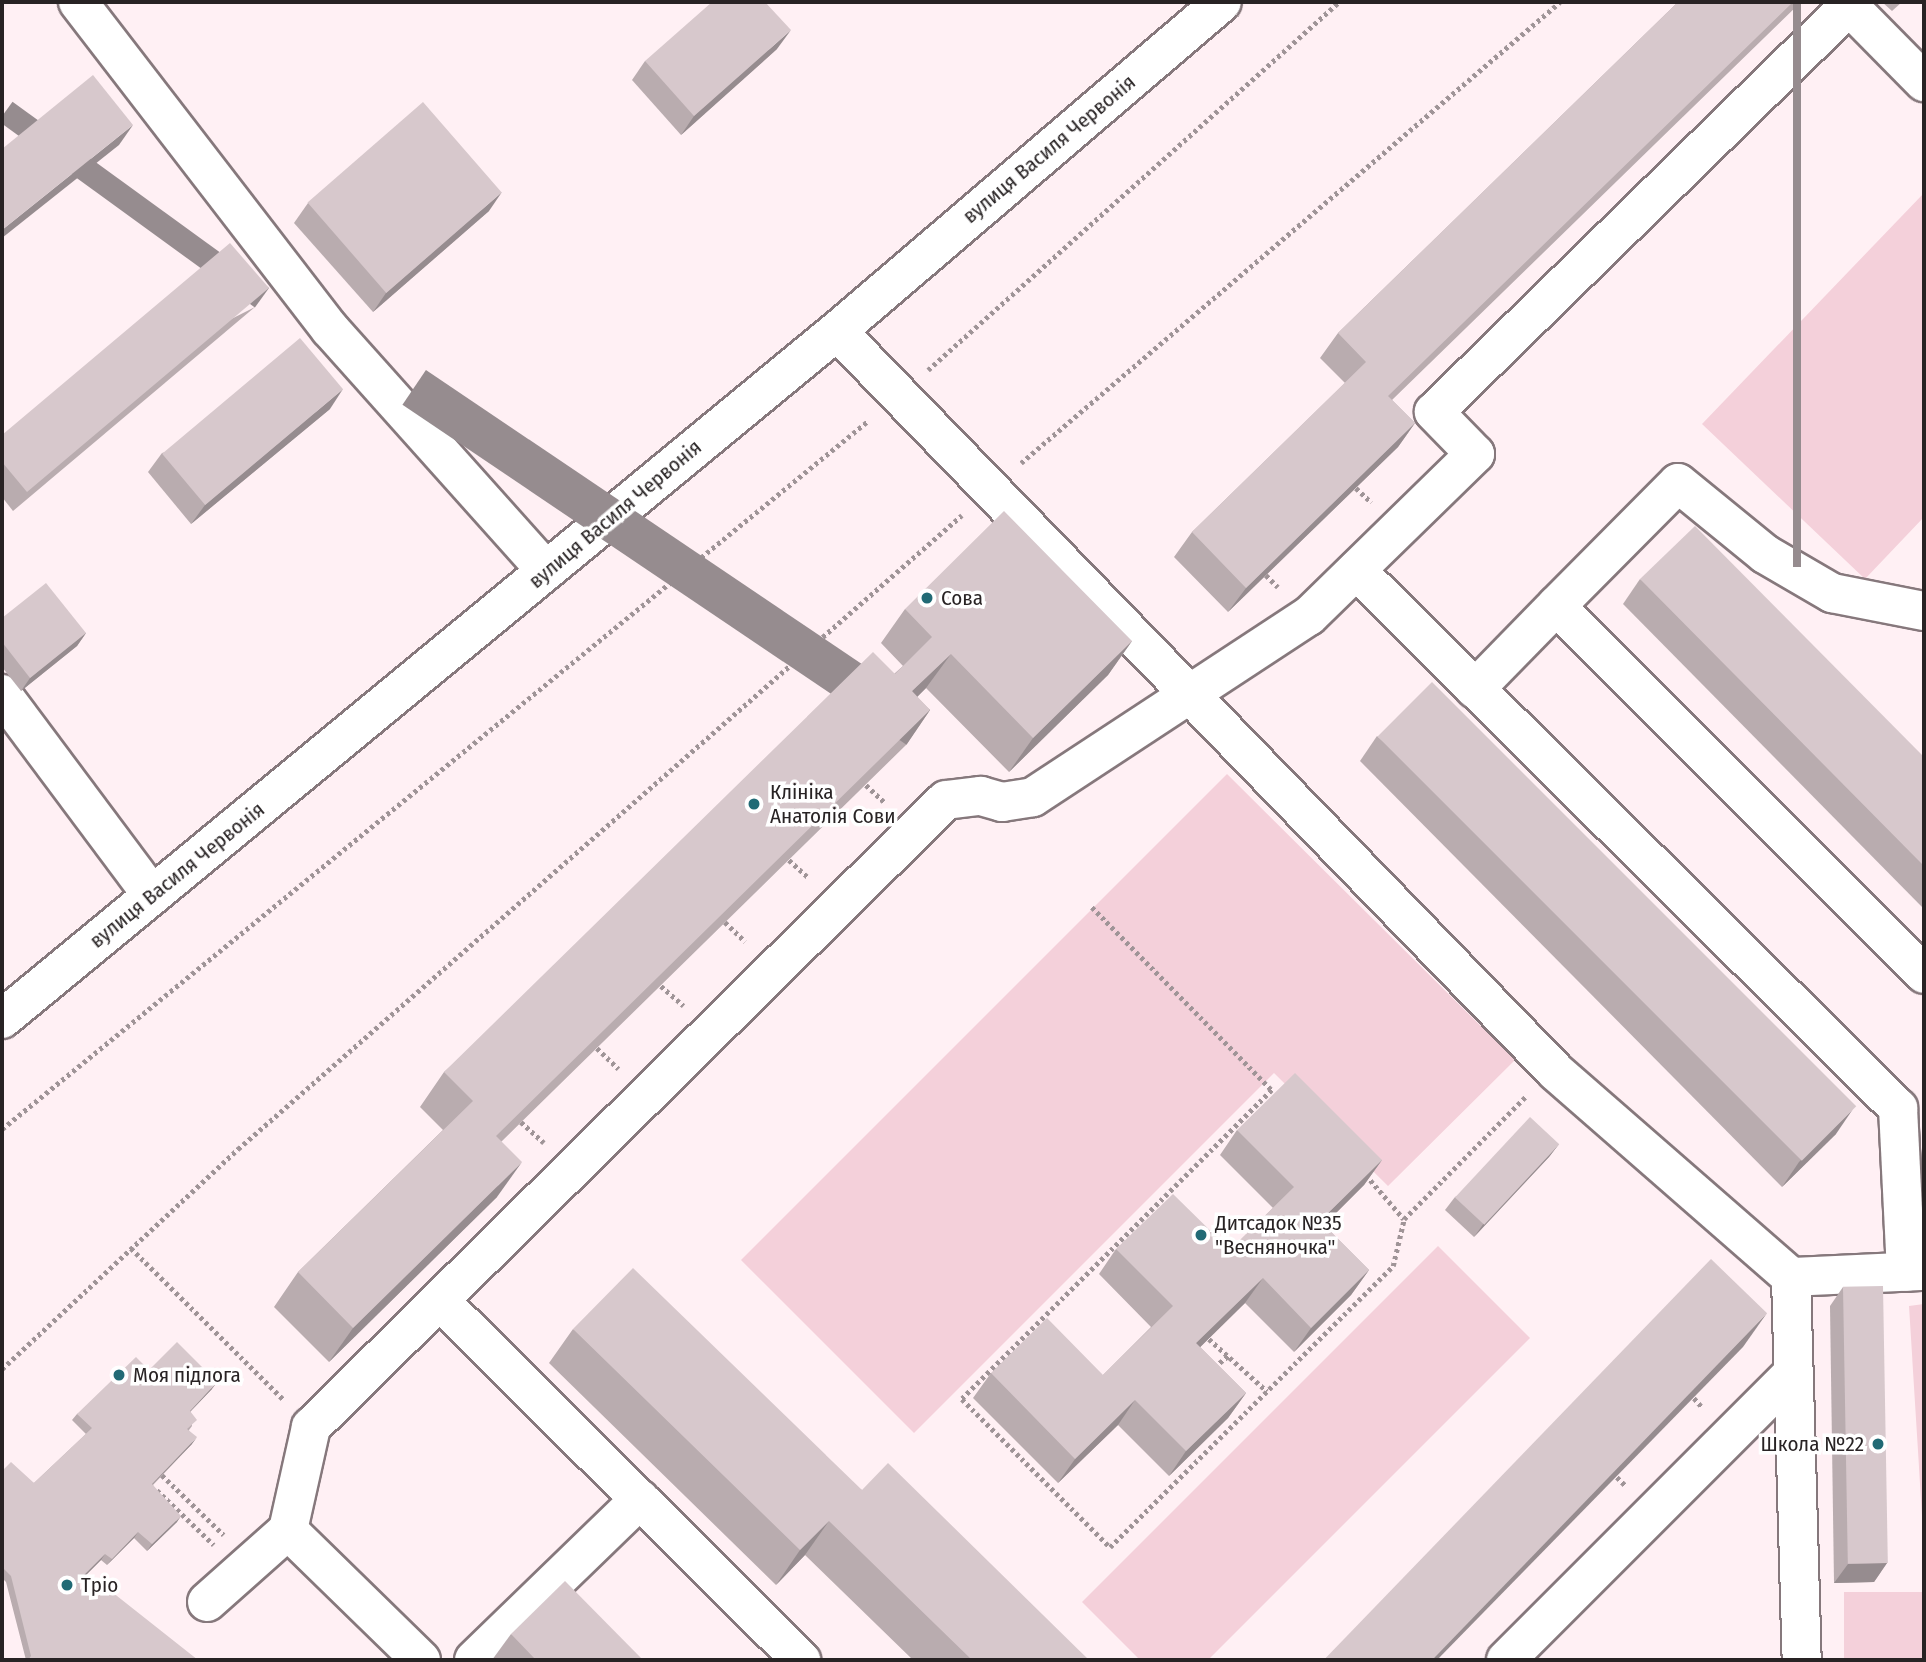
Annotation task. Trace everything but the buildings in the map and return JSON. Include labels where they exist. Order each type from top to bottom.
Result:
[{"type":"main road","points":[[78,2],[330,329],[546,571]]},
{"type":"main road","name":"вулиця Василя Червонія","points":[[2,1019],[837,331],[1222,2]]},
{"type":"main road","points":[[207,1602],[288,1530],[312,1427],[946,800],[981,796],[1002,802],[1033,797],[1309,616],[1475,454],[1434,412],[1849,6],[1924,82]]},
{"type":"main road","points":[[837,331],[902,394],[1187,695],[1556,1072],[1791,1278],[1915,1272],[1898,1108],[1356,570]]},
{"type":"main road","points":[[1475,689],[1678,483],[1765,554],[1832,593],[1924,611]]},
{"type":"main road","points":[[1556,606],[1924,974]]},
{"type":"main road","points":[[2,694],[152,895]]},
{"type":"main road","points":[[1791,1278],[1802,1660]]},
{"type":"main road","points":[[439,1300],[801,1660]]},
{"type":"main road","points":[[1506,1660],[1793,1374]]},
{"type":"main road","points":[[474,1660],[639,1499]]},
{"type":"main road","points":[[288,1530],[421,1660]]},
{"type":"path","points":[[2,1129],[902,394],[1339,2]]},
{"type":"path","points":[[2,1369],[131,1248],[992,488],[1560,2]]},
{"type":"path","points":[[1092,907],[1274,1088],[962,1399],[1110,1547],[1393,1266],[1404,1219],[1539,1083],[1556,1072]]},
{"type":"path","points":[[1363,1172],[1404,1219]]},
{"type":"path","points":[[131,1248],[312,1427]]},
{"type":"path","points":[[1209,1339],[1267,1391]]},
{"type":"path","points":[[1211,1370],[1228,1356]]},
{"type":"path","points":[[162,1475],[246,1567]]},
{"type":"path","points":[[152,1485],[246,1567]]},
{"type":"shaded area","points":[[1924,193],[1924,517],[1865,579],[1702,424]]},
{"type":"shaded area","points":[[1227,774],[1515,1060],[1388,1186],[1274,1073],[914,1433],[741,1260]]},
{"type":"shaded area","points":[[1438,1246],[1530,1338],[1208,1660],[1140,1660],[1082,1602]]},
{"type":"shaded area","points":[[1924,1304],[1924,1548],[1909,1306]]},
{"type":"shaded area","points":[[1844,1592],[1924,1592],[1924,1660],[1844,1660]]},
{"type":"place","name":"Сова","points":[[927,598]]},
{"type":"place","name":"Клініка Анатолія Сови","points":[[754,804]]},
{"type":"place","name":"Дитсадок №35 \"Весняночка\"","points":[[1201,1235]]},
{"type":"place","name":"Моя підлога","points":[[119,1375]]},
{"type":"place","name":"Школа №22","points":[[1878,1444]]},
{"type":"place","name":"Тріо","points":[[67,1585]]}]
